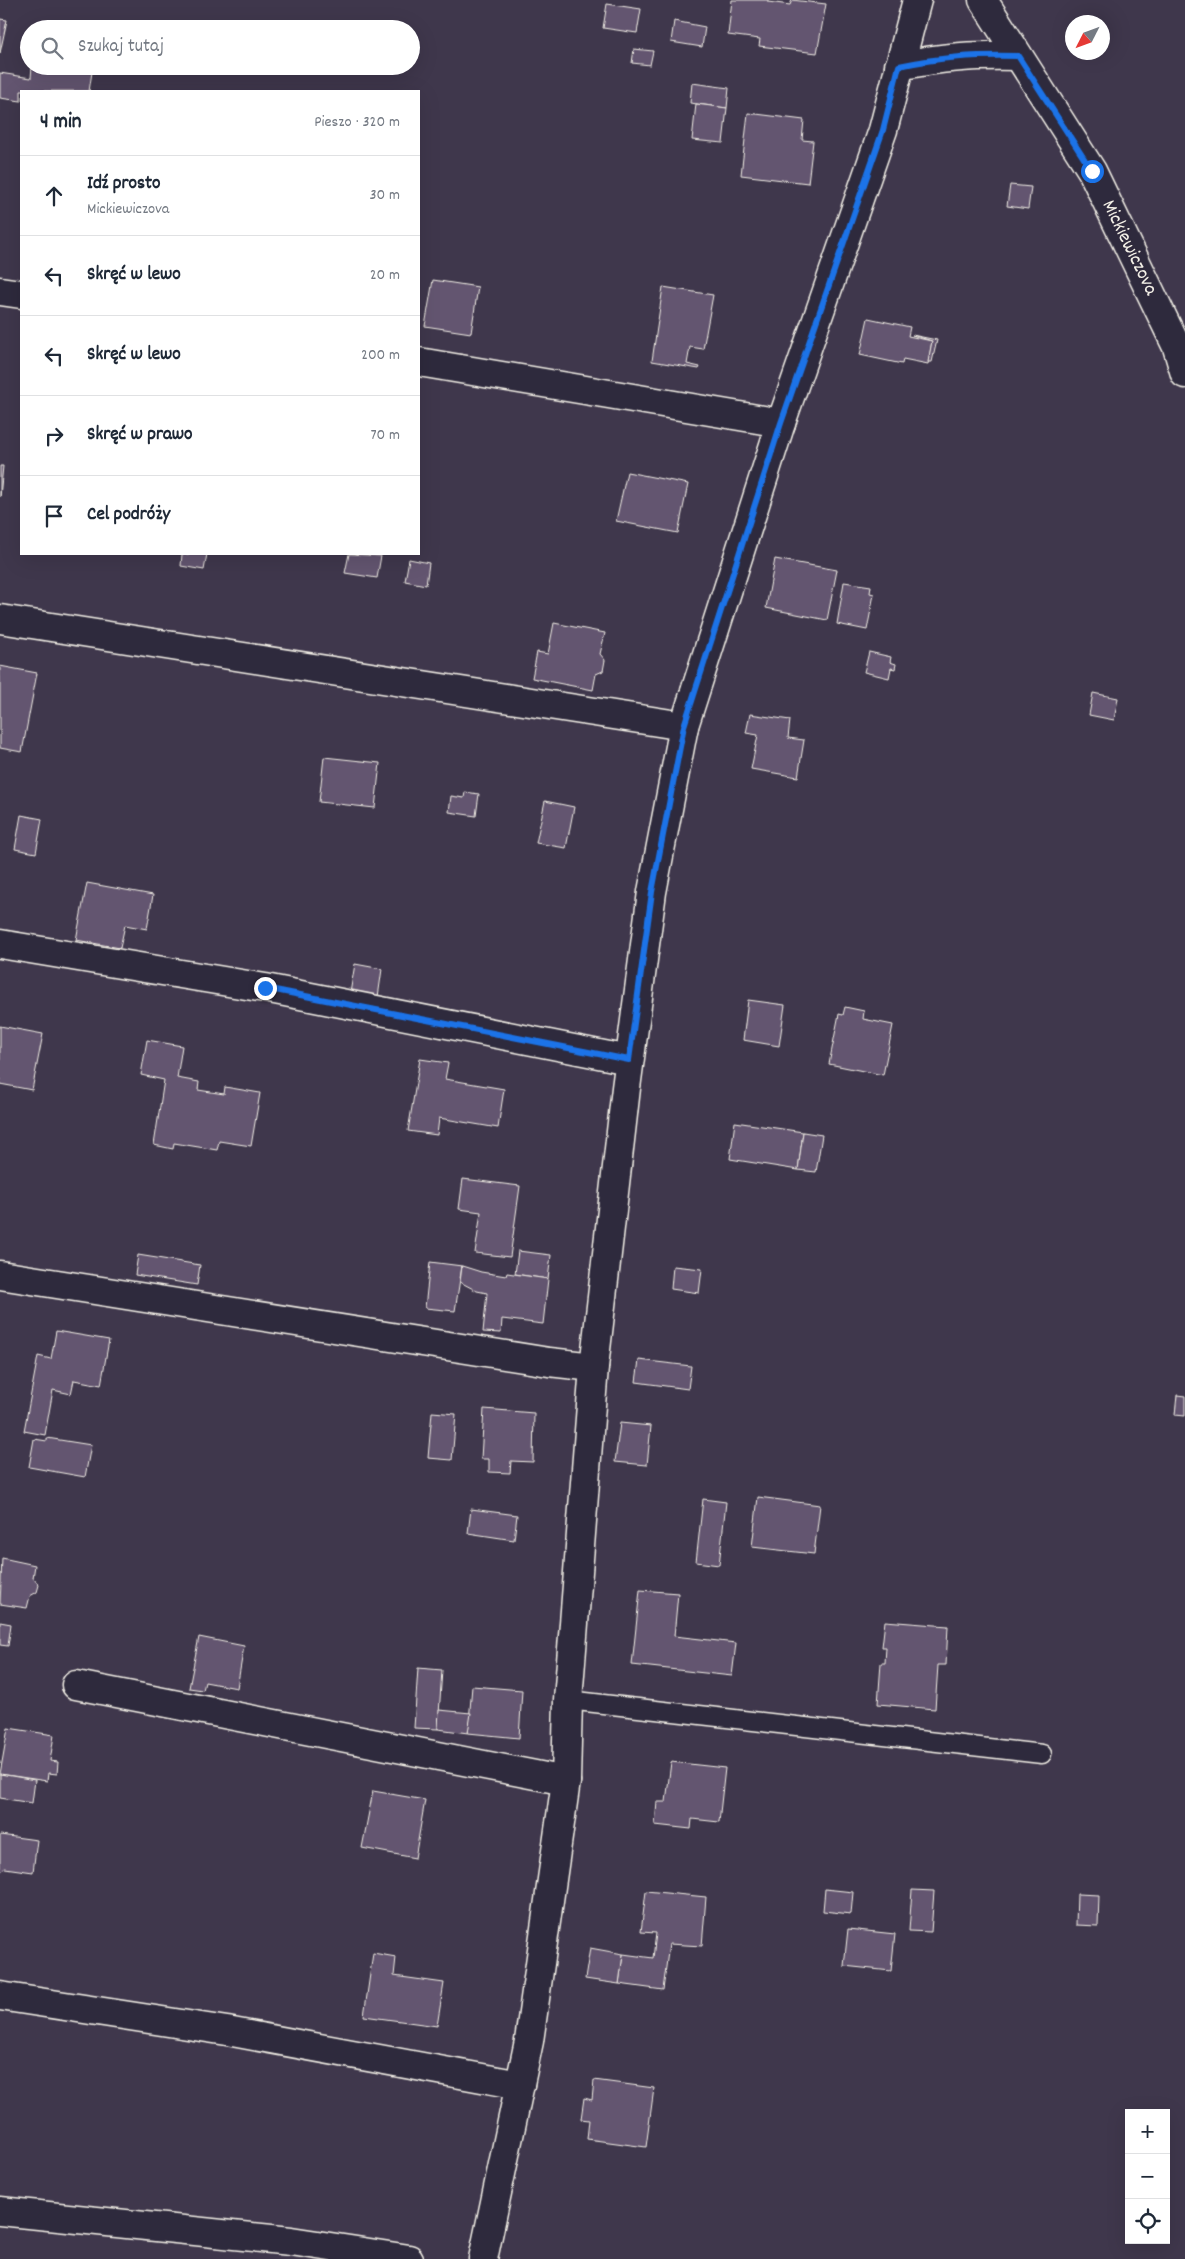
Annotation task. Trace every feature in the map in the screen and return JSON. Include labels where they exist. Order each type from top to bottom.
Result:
[{"type":"street","points":[[482,2259],[529,2041],[566,1781],[568,1700],[594,1367],[629,1060],[652,892],[684,726],[781,423],[883,130],[917,0]]},
{"type":"street","name":"Mickiewiczova","points":[[983,0],[1092,171],[1176,347],[1185,374]]},
{"type":"street","points":[[899,66],[961,55],[1018,56]]},
{"type":"street","points":[[0,290],[20,294]]},
{"type":"street","points":[[420,362],[781,423]]},
{"type":"street","points":[[0,619],[684,726]]},
{"type":"street","points":[[0,944],[265,988],[629,1060]]},
{"type":"street","points":[[0,1275],[539,1360],[594,1367]]},
{"type":"street","points":[[76,1685],[566,1781]]},
{"type":"street","points":[[0,1996],[227,2030],[520,2085]]},
{"type":"street","points":[[0,2211],[291,2241],[409,2259]]},
{"type":"lane","points":[[568,1700],[1042,1754]]},
{"type":"building","points":[[732,0],[768,0],[768,2],[790,5],[792,0],[826,4],[817,53],[759,46],[760,39],[728,35]]},
{"type":"building","points":[[607,4],[641,9],[637,33],[603,28]]},
{"type":"building","points":[[0,19],[7,20],[0,53]]},
{"type":"building","points":[[674,21],[705,27],[702,47],[671,42]]},
{"type":"building","points":[[634,49],[653,51],[650,65],[632,63]]},
{"type":"building","points":[[0,73],[31,78],[31,75],[92,75],[89,90],[20,90],[20,101],[0,98]]},
{"type":"building","points":[[692,83],[729,88],[727,108],[690,103]]},
{"type":"building","points":[[696,104],[727,108],[723,143],[692,140]]},
{"type":"building","points":[[748,113],[804,120],[802,140],[813,141],[808,183],[741,175]]},
{"type":"building","points":[[1010,185],[1031,187],[1028,209],[1007,206]]},
{"type":"building","points":[[433,280],[478,287],[471,333],[425,326]]},
{"type":"building","points":[[663,287],[713,295],[703,349],[690,347],[687,364],[700,367],[699,369],[652,361]]},
{"type":"building","points":[[868,318],[910,327],[908,336],[932,341],[928,364],[903,359],[902,364],[860,355]]},
{"type":"building","points":[[912,335],[937,340],[932,362],[928,362],[932,341]]},
{"type":"building","points":[[0,466],[3,466],[0,497]]},
{"type":"building","points":[[627,472],[688,484],[678,533],[616,521]]},
{"type":"building","points":[[182,555],[207,555],[204,570],[181,566]]},
{"type":"building","points":[[349,555],[381,556],[377,578],[345,573]]},
{"type":"building","points":[[409,559],[429,563],[426,585],[405,581]]},
{"type":"building","points":[[775,559],[837,570],[827,620],[766,608]]},
{"type":"building","points":[[844,582],[871,586],[870,593],[874,594],[867,630],[837,624]]},
{"type":"building","points":[[554,623],[605,633],[600,654],[605,660],[603,671],[596,674],[593,690],[532,678],[537,652],[548,654]]},
{"type":"building","points":[[869,652],[891,657],[890,662],[896,664],[895,669],[891,668],[889,678],[864,672]]},
{"type":"building","points":[[0,666],[37,673],[22,752],[0,748]]},
{"type":"building","points":[[1093,693],[1118,698],[1114,720],[1089,715]]},
{"type":"building","points":[[750,714],[790,720],[788,738],[804,740],[798,777],[751,769],[758,735],[746,733]]},
{"type":"building","points":[[324,757],[380,763],[375,808],[319,802]]},
{"type":"building","points":[[465,792],[479,794],[476,816],[449,812],[451,796],[464,798]]},
{"type":"building","points":[[545,801],[574,807],[566,848],[536,843]]},
{"type":"building","points":[[21,815],[42,819],[36,853],[15,849]]},
{"type":"building","points":[[87,883],[153,895],[147,929],[125,925],[120,948],[76,940]]},
{"type":"building","points":[[355,964],[382,969],[378,997],[350,993]]},
{"type":"building","points":[[748,1000],[785,1005],[779,1046],[743,1040]]},
{"type":"building","points":[[845,1007],[864,1011],[863,1019],[893,1025],[883,1075],[829,1064],[839,1014],[843,1015]]},
{"type":"building","points":[[0,1026],[43,1034],[32,1090],[0,1084]]},
{"type":"building","points":[[147,1040],[182,1046],[177,1078],[199,1082],[198,1090],[224,1094],[225,1087],[260,1093],[251,1146],[219,1141],[217,1150],[174,1143],[173,1149],[154,1145],[164,1080],[141,1075]]},
{"type":"building","points":[[420,1059],[448,1063],[445,1079],[504,1089],[498,1128],[439,1118],[437,1135],[408,1131]]},
{"type":"building","points":[[735,1122],[803,1132],[798,1170],[730,1159]]},
{"type":"building","points":[[803,1132],[822,1135],[816,1172],[798,1170]]},
{"type":"building","points":[[463,1179],[520,1186],[510,1257],[475,1253],[481,1212],[459,1209]]},
{"type":"building","points":[[518,1251],[551,1255],[548,1279],[515,1274]]},
{"type":"building","points":[[138,1255],[200,1265],[197,1285],[135,1275]]},
{"type":"building","points":[[430,1262],[462,1266],[455,1311],[425,1308]]},
{"type":"building","points":[[462,1266],[481,1272],[506,1276],[507,1273],[548,1279],[543,1324],[502,1319],[501,1333],[483,1332],[487,1293],[477,1291],[460,1282]]},
{"type":"building","points":[[673,1266],[702,1269],[699,1293],[671,1289]]},
{"type":"building","points":[[56,1331],[109,1340],[101,1385],[74,1380],[71,1394],[53,1390],[45,1435],[24,1431],[38,1356],[51,1359]]},
{"type":"building","points":[[639,1360],[691,1366],[688,1389],[636,1382]]},
{"type":"building","points":[[1177,1395],[1185,1396],[1185,1416],[1175,1415]]},
{"type":"building","points":[[484,1409],[534,1413],[533,1462],[511,1461],[510,1473],[489,1472],[489,1459],[481,1459]]},
{"type":"building","points":[[432,1412],[456,1414],[452,1460],[428,1458]]},
{"type":"building","points":[[620,1423],[651,1426],[647,1465],[615,1462]]},
{"type":"building","points":[[47,1438],[91,1445],[85,1477],[29,1467],[34,1439],[47,1441]]},
{"type":"building","points":[[758,1497],[820,1505],[814,1554],[752,1547]]},
{"type":"building","points":[[703,1499],[726,1502],[719,1565],[696,1562]]},
{"type":"building","points":[[471,1509],[517,1515],[514,1540],[468,1533]]},
{"type":"building","points":[[2,1558],[35,1565],[33,1578],[39,1585],[37,1592],[30,1596],[27,1608],[0,1604]]},
{"type":"building","points":[[640,1590],[678,1593],[674,1636],[736,1643],[732,1676],[632,1665]]},
{"type":"building","points":[[885,1621],[948,1626],[946,1665],[938,1665],[935,1709],[878,1704],[881,1663],[885,1663],[886,1647],[882,1647]]},
{"type":"building","points":[[0,1622],[11,1624],[8,1646],[0,1645]]},
{"type":"building","points":[[199,1637],[244,1646],[237,1688],[205,1682],[203,1690],[189,1688]]},
{"type":"building","points":[[418,1668],[442,1670],[438,1729],[414,1728]]},
{"type":"building","points":[[472,1686],[522,1690],[519,1738],[468,1733]]},
{"type":"building","points":[[439,1710],[471,1713],[468,1733],[438,1729]]},
{"type":"building","points":[[8,1728],[54,1735],[50,1761],[58,1762],[57,1774],[48,1773],[47,1781],[0,1774]]},
{"type":"building","points":[[671,1762],[725,1768],[719,1822],[692,1819],[691,1829],[655,1825],[657,1802],[666,1802]]},
{"type":"building","points":[[0,1774],[35,1780],[32,1803],[0,1798]]},
{"type":"building","points":[[373,1791],[425,1800],[415,1858],[362,1848]]},
{"type":"building","points":[[0,1835],[37,1840],[33,1872],[5,1868],[0,1872]]},
{"type":"building","points":[[825,1889],[853,1892],[851,1914],[823,1911]]},
{"type":"building","points":[[912,1890],[934,1891],[931,1932],[909,1931]]},
{"type":"building","points":[[646,1891],[706,1897],[702,1946],[669,1944],[663,1990],[619,1984],[623,1954],[653,1958],[656,1933],[641,1932]]},
{"type":"building","points":[[1077,1894],[1099,1895],[1098,1926],[1076,1925]]},
{"type":"building","points":[[848,1929],[895,1934],[891,1971],[844,1966]]},
{"type":"building","points":[[590,1948],[623,1954],[619,1984],[585,1979]]},
{"type":"building","points":[[373,1953],[396,1957],[394,1976],[444,1983],[437,2026],[364,2016]]},
{"type":"building","points":[[594,2080],[654,2088],[646,2147],[587,2139],[589,2120],[581,2119],[584,2098],[592,2100]]},
{"type":"route","points":[[265,988],[629,1060],[652,892],[684,726],[781,423],[883,130],[899,66],[961,55],[1018,56],[1092,171]]}]
